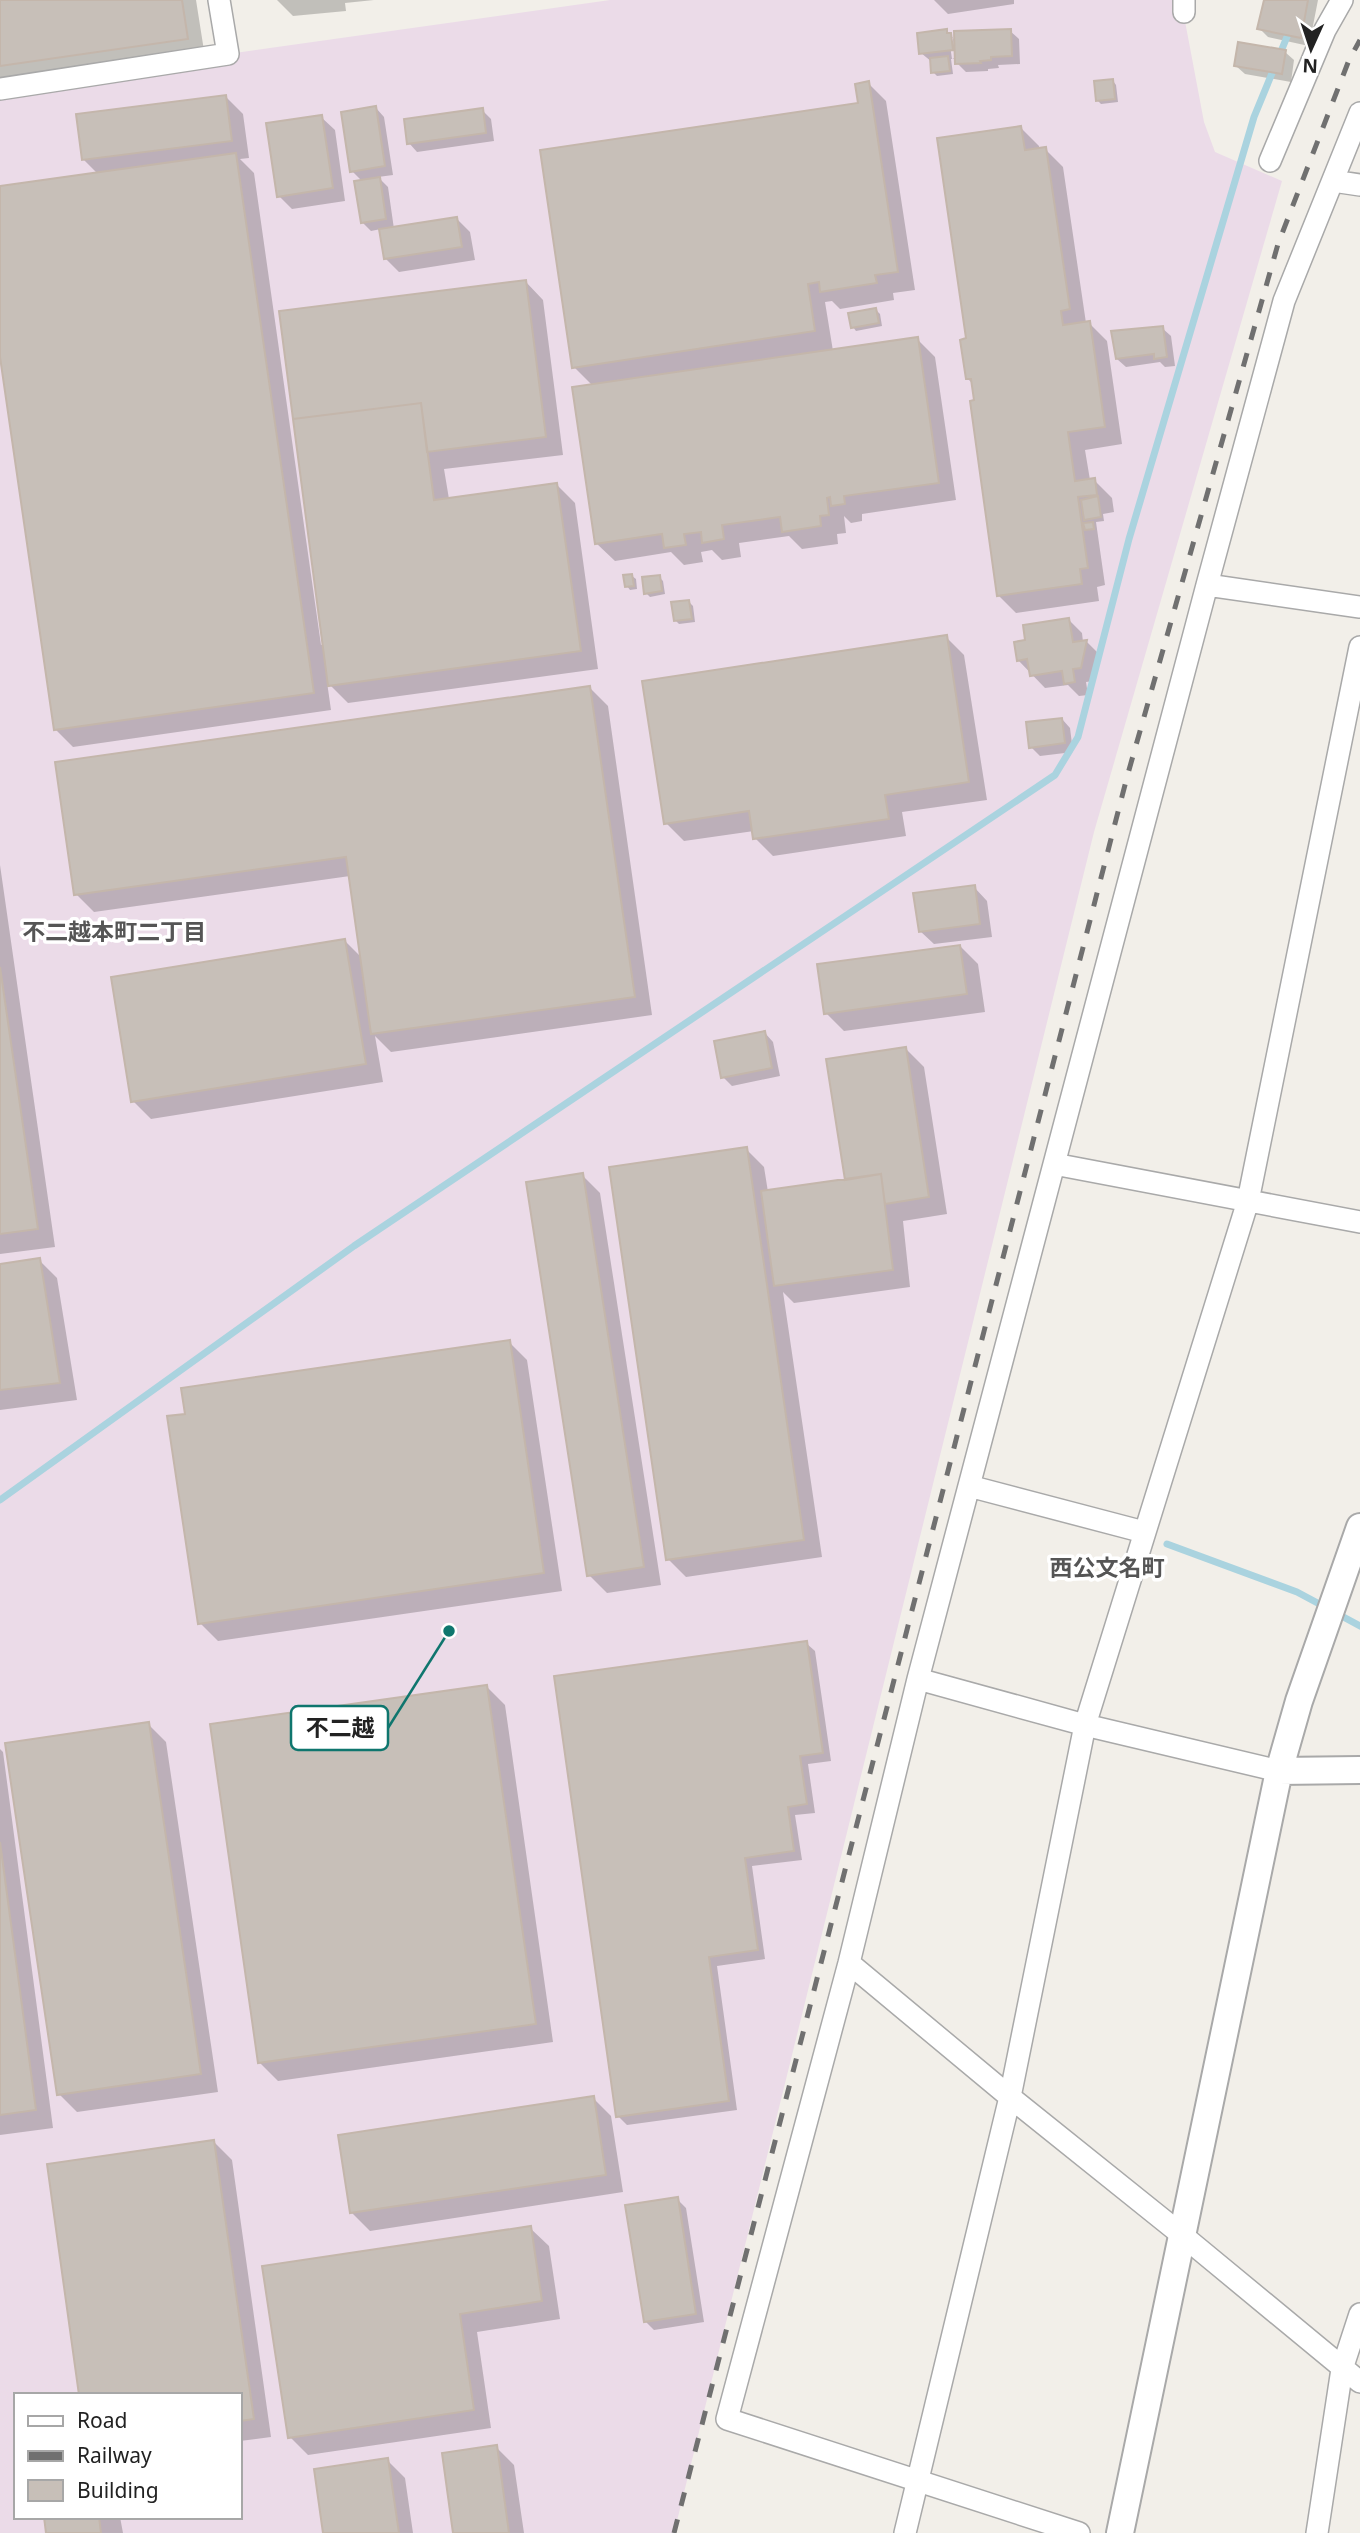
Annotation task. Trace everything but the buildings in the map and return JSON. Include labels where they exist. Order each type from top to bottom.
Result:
[{"type":"street","points":[[0,89],[228,54],[219,0]]},
{"type":"street","points":[[1270,161],[1325,30],[1342,0]]},
{"type":"street","points":[[1079,2533],[727,2419],[849,1963],[918,1679],[1284,301],[1360,113]]},
{"type":"street","points":[[1334,181],[1360,185]]},
{"type":"street","points":[[1207,585],[1360,607]]},
{"type":"street","points":[[905,2533],[1010,2097],[1085,1725],[1248,1201],[1360,647]]},
{"type":"street","points":[[1054,1164],[1360,1222]]},
{"type":"street","points":[[969,1486],[1144,1532]]},
{"type":"street","points":[[1120,2533],[1279,1771],[1299,1701],[1360,1527]]},
{"type":"street","points":[[918,1679],[1085,1725],[1279,1771],[1360,1770]]},
{"type":"street","points":[[849,1963],[1360,2382]]},
{"type":"street","points":[[1317,2533],[1342,2369],[1360,2314]]},
{"type":"shaded area","points":[[610,0],[1181,0],[1204,122],[1215,152],[1282,181],[1094,832],[674,2533],[0,2533],[0,93],[228,54]]},
{"type":"waterway","points":[[0,1500],[354,1246],[1055,775],[1078,737],[1129,539],[1254,117],[1291,27]]},
{"type":"waterway","points":[[1167,1544],[1297,1592],[1325,1607]]},
{"type":"waterway","points":[[1336,1613],[1360,1626]]},
{"type":"railway","points":[[674,2533],[1127,777],[1278,244],[1349,60],[1360,40]]},
{"type":"place","name":"不二越","points":[[449,1631]]},
{"type":"district","name":"不二越本町二丁目","points":[[114,931]]},
{"type":"district","name":"西公文名町","points":[[1107,1567]]}]
